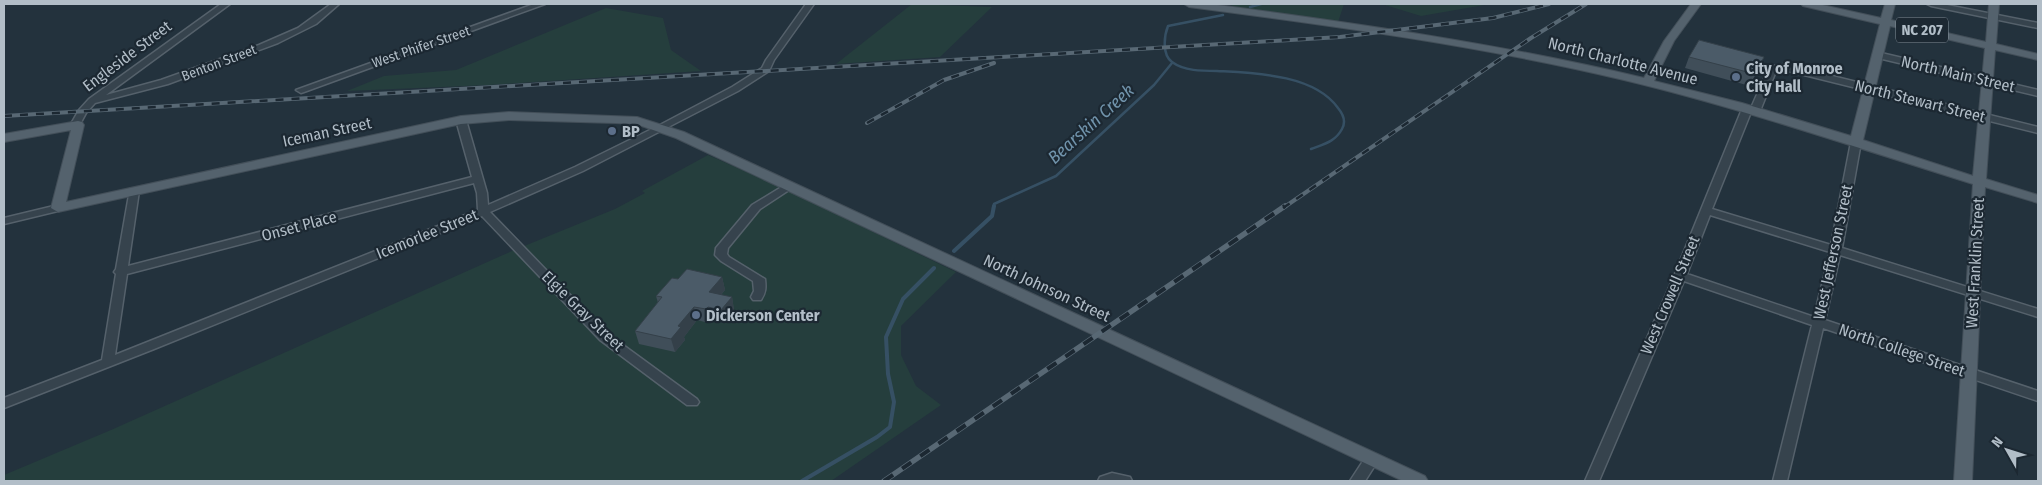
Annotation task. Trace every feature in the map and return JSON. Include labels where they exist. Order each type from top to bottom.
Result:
[{"type":"main road","name":"North Charlotte Avenue","points":[[1189,4],[1221,6],[1536,56],[1751,110],[2038,199]]},
{"type":"main road","points":[[1647,83],[1669,41],[1696,4]]},
{"type":"main road","name":"NC 207","points":[[1806,4],[2038,57]]},
{"type":"main road","name":"West Jefferson Street","points":[[1856,142],[1890,4]]},
{"type":"main road","name":"West Franklin Street","points":[[1963,481],[1979,182],[1994,4]]},
{"type":"main road","name":"Iceman Street","points":[[58,208],[461,120],[508,116],[614,119],[637,121],[661,128]]},
{"type":"main road","points":[[4,138],[76,124]]},
{"type":"main road","name":"Engleside Street","points":[[58,208],[78,129],[76,124]]},
{"type":"main road","name":"North Johnson Street","points":[[661,128],[680,135],[1419,481]]},
{"type":"street","name":"Engleside Street","points":[[76,124],[82,112],[92,101],[226,4]]},
{"type":"street","name":"Benton Street","points":[[92,101],[141,91],[264,46],[304,29],[327,13],[335,4]]},
{"type":"street","name":"West Phifer Street","points":[[302,90],[541,4]]},
{"type":"street","name":"Icemorlee Street","points":[[4,403],[483,211],[579,169],[661,128],[766,70],[770,60],[810,4]]},
{"type":"street","points":[[1932,4],[2038,26]]},
{"type":"street","name":"North Main Street","points":[[1877,55],[2038,93]]},
{"type":"street","name":"North Stewart Street","points":[[1774,68],[1784,67],[2038,130]]},
{"type":"street","name":"West Crowell Street","points":[[1592,481],[1680,276],[1706,210],[1751,110],[1774,68]]},
{"type":"street","points":[[461,120],[482,193],[483,211]]},
{"type":"street","name":"West Jefferson Street","points":[[1780,481],[1836,250],[1856,142]]},
{"type":"street","name":"Onset Place","points":[[120,272],[477,179]]},
{"type":"street","points":[[757,297],[760,291],[759,279],[725,259],[721,255],[722,248],[756,207],[788,186]]},
{"type":"street","points":[[108,362],[120,272],[134,191]]},
{"type":"street","name":"Iceman Street","points":[[4,220],[58,208]]},
{"type":"street","points":[[1706,210],[2038,313]]},
{"type":"street","name":"Elgie Gray Street","points":[[483,211],[604,336],[692,402]]},
{"type":"street","name":"North College Street","points":[[1680,276],[2038,396]]},
{"type":"street","points":[[1357,481],[1372,459]]},
{"type":"street","points":[[1104,481],[1112,479],[1126,481]]},
{"type":"green space","points":[[912,4],[992,7],[940,57],[836,64]]},
{"type":"green space","points":[[1232,4],[1344,4],[1338,22],[1232,7]]},
{"type":"green space","points":[[1373,4],[1490,4],[1421,16],[1385,5]]},
{"type":"green space","points":[[606,8],[663,18],[671,50],[701,71],[489,85],[347,91],[384,76],[456,70]]},
{"type":"green space","points":[[708,155],[770,182],[956,272],[901,326],[901,355],[916,386],[941,405],[831,481],[4,481],[4,475],[111,430],[512,251],[615,209],[645,193],[642,191]]},
{"type":"building","points":[[1699,40],[1764,57],[1755,74],[1689,57]]},
{"type":"building","points":[[687,269],[722,277],[709,292],[732,297],[721,310],[708,307],[706,309],[694,307],[678,326],[681,327],[671,339],[635,331],[662,297],[656,296],[672,278],[678,279]]},
{"type":"waterway","name":"Bearskin Creek","points":[[1250,7],[1261,4]]},
{"type":"waterway","name":"Bearskin Creek","points":[[1223,15],[1168,26],[1165,50],[1169,59],[1177,65],[1188,69],[1265,75],[1299,82],[1314,88],[1338,108],[1343,115],[1344,124],[1333,140],[1311,149]]},
{"type":"waterway","name":"Bearskin Creek","points":[[993,208],[994,204],[1056,176],[1154,85],[1172,63]]},
{"type":"waterway","name":"Bearskin Creek","points":[[954,251],[992,216],[994,206]]},
{"type":"waterway","name":"Bearskin Creek","points":[[802,481],[877,437],[890,427],[894,402],[888,374],[886,337],[903,299],[934,268]]},
{"type":"railway","points":[[4,116],[1340,37],[1493,18],[1549,4]]},
{"type":"railway","points":[[1283,208],[1531,38],[1586,4]]},
{"type":"railway","points":[[867,123],[944,80],[994,63]]},
{"type":"railway","points":[[884,481],[1285,206]]},
{"type":"place","name":"City of Monroe City Hall","points":[[1736,77]]},
{"type":"place","name":"BP","points":[[612,131]]},
{"type":"place","name":"Dickerson Center","points":[[696,315]]}]
